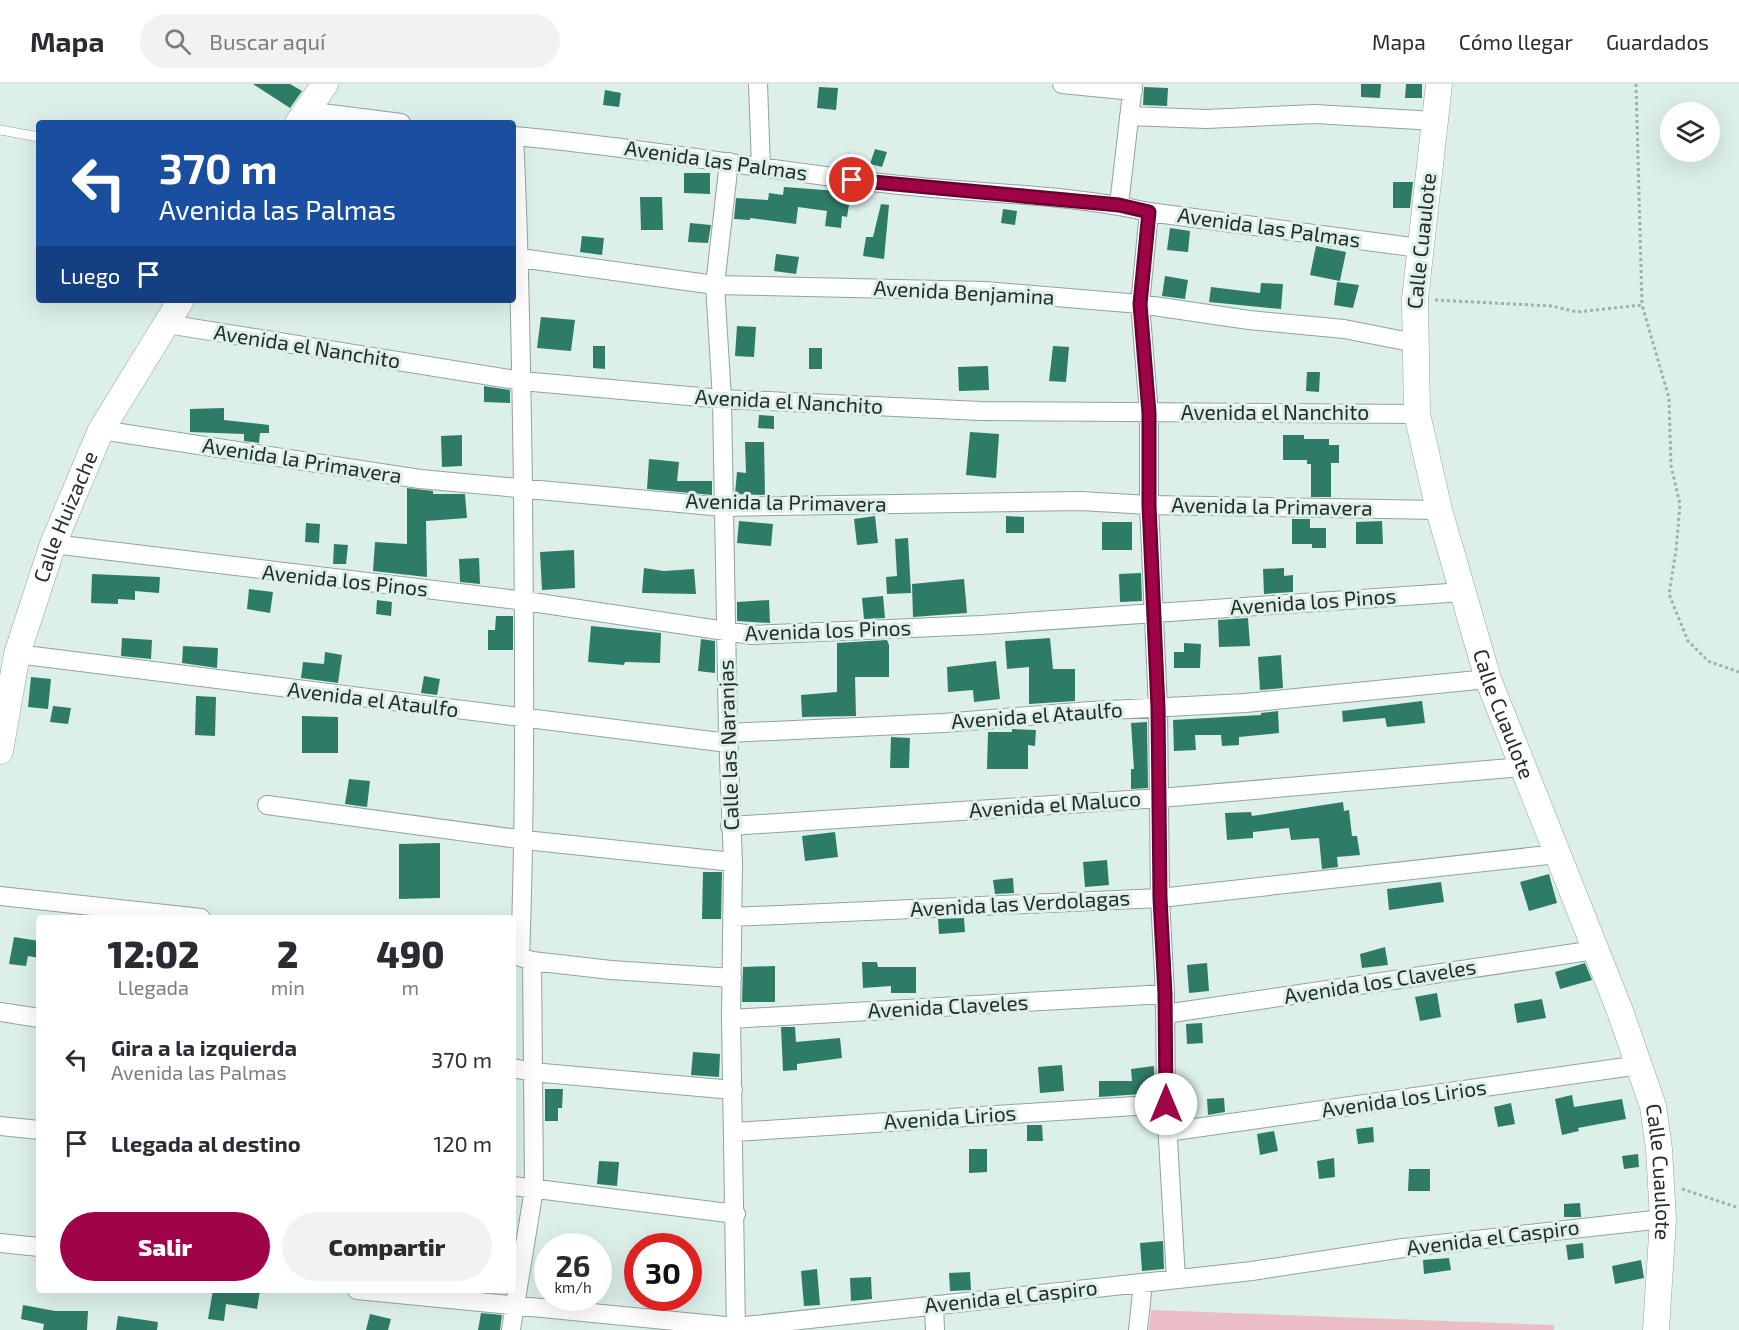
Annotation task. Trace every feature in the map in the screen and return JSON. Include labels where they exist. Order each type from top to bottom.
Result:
[{"type":"street","points":[[302,117],[325,84]]},
{"type":"street","points":[[758,84],[762,166]]},
{"type":"street","points":[[1062,84],[1133,88],[1119,205]]},
{"type":"street","name":"Calle Cuaulote","points":[[1439,84],[1415,300],[1417,414],[1439,510],[1488,680],[1640,1065],[1653,1106],[1663,1219],[1656,1330]]},
{"type":"street","points":[[1130,116],[1206,119],[1315,114],[1435,121]]},
{"type":"street","points":[[302,117],[352,120]]},
{"type":"street","name":"Avenida las Palmas","points":[[516,136],[584,142],[938,190],[1119,205],[1149,212],[1419,248]]},
{"type":"street","name":"Calle las Naranjas","points":[[729,162],[715,285],[722,399],[730,826],[733,862],[732,1019],[736,1328]]},
{"type":"street","points":[[1149,212],[1140,304],[1149,413],[1149,505],[1158,708],[1160,898],[1165,994],[1166,1104],[1176,1279]]},
{"type":"street","points":[[511,1330],[534,1189],[532,1072],[522,958],[525,840],[525,601],[522,381],[516,227]]},
{"type":"street","name":"Avenida Benjamina","points":[[517,257],[715,285],[986,291],[1140,304],[1249,320],[1344,328],[1414,343]]},
{"type":"street","name":"Calle Huizache","points":[[0,751],[17,654],[53,544],[101,430],[179,303]]},
{"type":"street","name":"Avenida el Nanchito","points":[[167,324],[522,381],[722,399],[980,411],[1417,414]]},
{"type":"street","name":"Avenida la Primavera","points":[[101,430],[420,479],[723,507],[1080,501],[1149,505],[1439,510]]},
{"type":"street","name":"Avenida los Pinos","points":[[53,544],[525,601],[752,635],[896,630],[1462,592]]},
{"type":"street","name":"Avenida el Ataulfo","points":[[17,654],[525,720],[728,738],[1257,702],[1488,680]]},
{"type":"street","name":"Avenida el Maluco","points":[[730,826],[1160,798],[1522,767]]},
{"type":"street","points":[[267,805],[525,840],[733,862]]},
{"type":"street","name":"Avenida las Verdolagas","points":[[732,917],[1160,898],[1557,854]]},
{"type":"street","points":[[0,896],[174,915]]},
{"type":"street","name":"Avenida los Claveles","points":[[1165,1014],[1595,950]]},
{"type":"street","points":[[522,958],[732,978]]},
{"type":"street","name":"Avenida Claveles","points":[[732,1019],[1165,994]]},
{"type":"street","points":[[0,1012],[36,1018]]},
{"type":"street","name":"Avenida los Lirios","points":[[1167,1132],[1640,1065]]},
{"type":"street","points":[[516,1069],[733,1090]]},
{"type":"street","name":"Avenida Lirios","points":[[735,1131],[1166,1104]]},
{"type":"street","points":[[0,1126],[36,1130]]},
{"type":"street","points":[[516,1186],[736,1214]]},
{"type":"street","name":"Avenida el Caspiro","points":[[386,1293],[736,1328],[1252,1271],[1403,1248],[1663,1219]]},
{"type":"street","points":[[0,1243],[36,1247]]},
{"type":"street","points":[[1138,1330],[1143,1283]]},
{"type":"street","points":[[934,1305],[935,1330]]},
{"type":"lane","points":[[0,130],[36,136]]},
{"type":"path","points":[[1636,84],[1642,305],[1669,398],[1671,466],[1680,504],[1669,594],[1688,641],[1708,661],[1739,672]]},
{"type":"path","points":[[1415,300],[1552,306],[1577,312],[1642,305]]},
{"type":"path","points":[[1661,1181],[1739,1208]]},
{"type":"shaded area","points":[[1151,1310],[1554,1325],[1554,1330],[1149,1330]]},
{"type":"building","points":[[253,84],[290,84],[302,91],[290,108]]},
{"type":"building","points":[[1361,84],[1381,84],[1380,98],[1361,97]]},
{"type":"building","points":[[1406,84],[1422,84],[1422,98],[1405,98]]},
{"type":"building","points":[[819,87],[838,88],[836,110],[817,108]]},
{"type":"building","points":[[1144,87],[1168,88],[1167,106],[1143,105]]},
{"type":"building","points":[[605,90],[621,93],[619,107],[603,105]]},
{"type":"building","points":[[875,149],[887,152],[882,167],[870,164]]},
{"type":"building","points":[[684,173],[710,173],[710,194],[684,193]]},
{"type":"building","points":[[1393,182],[1413,182],[1410,208],[1393,208]]},
{"type":"building","points":[[784,187],[851,192],[847,217],[842,216],[841,228],[825,226],[827,211],[798,207],[796,224],[750,218],[750,220],[734,219],[736,198],[768,200],[769,193],[783,195]]},
{"type":"building","points":[[640,197],[662,197],[663,230],[641,230]]},
{"type":"building","points":[[881,204],[889,205],[884,259],[863,256],[866,237],[873,237]]},
{"type":"building","points":[[1003,209],[1017,211],[1015,225],[1001,223]]},
{"type":"building","points":[[690,223],[711,225],[708,243],[688,242]]},
{"type":"building","points":[[1170,228],[1190,231],[1188,252],[1167,250]]},
{"type":"building","points":[[582,236],[604,238],[602,255],[580,252]]},
{"type":"building","points":[[1316,246],[1346,252],[1340,281],[1310,275]]},
{"type":"building","points":[[776,254],[799,257],[796,274],[774,271]]},
{"type":"building","points":[[1165,276],[1188,280],[1185,299],[1162,296]]},
{"type":"building","points":[[1337,282],[1359,285],[1353,308],[1334,305]]},
{"type":"building","points":[[1261,283],[1283,284],[1281,309],[1209,302],[1211,287],[1260,293]]},
{"type":"building","points":[[541,317],[575,320],[571,351],[537,348]]},
{"type":"building","points":[[737,326],[756,327],[754,357],[735,356]]},
{"type":"building","points":[[593,346],[605,346],[605,369],[593,368]]},
{"type":"building","points":[[1053,346],[1069,347],[1066,382],[1049,381]]},
{"type":"building","points":[[809,348],[822,348],[822,369],[809,369]]},
{"type":"building","points":[[988,366],[989,390],[959,391],[958,367]]},
{"type":"building","points":[[1307,372],[1320,372],[1319,392],[1306,391]]},
{"type":"building","points":[[484,386],[510,390],[510,403],[484,402]]},
{"type":"building","points":[[224,408],[224,420],[269,425],[269,433],[260,433],[259,443],[244,441],[244,434],[190,432],[190,409]]},
{"type":"building","points":[[759,415],[774,416],[774,429],[758,428]]},
{"type":"building","points":[[970,432],[999,434],[996,478],[966,475]]},
{"type":"building","points":[[462,435],[462,466],[442,467],[441,436]]},
{"type":"building","points":[[1283,435],[1304,435],[1304,439],[1329,439],[1329,445],[1339,445],[1339,463],[1331,463],[1331,497],[1311,497],[1311,464],[1307,464],[1307,460],[1283,460]]},
{"type":"building","points":[[745,442],[764,442],[765,495],[735,494],[737,472],[746,473]]},
{"type":"building","points":[[649,459],[679,462],[677,481],[712,481],[712,495],[647,489]]},
{"type":"building","points":[[407,488],[433,491],[433,494],[465,494],[467,518],[426,521],[427,577],[373,571],[375,542],[407,544]]},
{"type":"building","points":[[875,516],[878,543],[857,545],[854,519]]},
{"type":"building","points":[[1006,516],[1024,517],[1024,533],[1006,533]]},
{"type":"building","points":[[1292,519],[1310,519],[1310,528],[1326,528],[1326,548],[1312,548],[1312,544],[1292,544]]},
{"type":"building","points":[[739,521],[773,524],[771,546],[737,543]]},
{"type":"building","points":[[1382,521],[1383,544],[1356,544],[1356,522]]},
{"type":"building","points":[[1102,522],[1132,522],[1132,550],[1102,550]]},
{"type":"building","points":[[306,523],[320,524],[319,543],[305,542]]},
{"type":"building","points":[[908,538],[911,593],[887,594],[886,577],[897,576],[895,539]]},
{"type":"building","points":[[334,544],[348,545],[346,564],[333,564]]},
{"type":"building","points":[[574,550],[575,588],[542,590],[540,552]]},
{"type":"building","points":[[479,558],[480,584],[460,582],[459,559]]},
{"type":"building","points":[[644,568],[664,571],[694,569],[696,594],[642,593]]},
{"type":"building","points":[[1284,568],[1284,576],[1293,575],[1293,592],[1264,594],[1263,569]]},
{"type":"building","points":[[1141,573],[1142,601],[1120,602],[1119,574]]},
{"type":"building","points":[[92,574],[160,577],[159,593],[135,591],[135,600],[118,599],[118,604],[91,603]]},
{"type":"building","points":[[964,579],[967,613],[913,617],[912,584]]},
{"type":"building","points":[[249,589],[273,592],[270,613],[247,609]]},
{"type":"building","points":[[883,596],[885,618],[864,619],[862,598]]},
{"type":"building","points":[[377,600],[392,602],[391,616],[376,614]]},
{"type":"building","points":[[769,600],[770,623],[737,621],[737,602]]},
{"type":"building","points":[[496,616],[513,616],[513,650],[488,650],[488,630],[495,630]]},
{"type":"building","points":[[1248,618],[1250,646],[1219,647],[1218,620]]},
{"type":"building","points":[[591,626],[661,633],[660,663],[625,662],[624,665],[588,662]]},
{"type":"building","points":[[122,638],[152,640],[151,659],[121,656]]},
{"type":"building","points":[[1050,638],[1053,669],[1075,669],[1075,701],[1029,704],[1029,667],[1007,669],[1005,641]]},
{"type":"building","points":[[701,639],[715,641],[715,673],[698,671]]},
{"type":"building","points":[[887,640],[889,677],[855,677],[856,716],[802,717],[801,695],[837,692],[837,643]]},
{"type":"building","points":[[1184,643],[1201,644],[1200,668],[1174,668],[1174,652],[1184,652]]},
{"type":"building","points":[[183,646],[218,648],[217,668],[182,663]]},
{"type":"building","points":[[325,652],[342,655],[338,683],[301,678],[303,662],[324,664]]},
{"type":"building","points":[[1281,655],[1283,688],[1260,690],[1258,657]]},
{"type":"building","points":[[996,661],[1000,699],[974,702],[973,690],[948,692],[947,667]]},
{"type":"building","points":[[424,676],[440,679],[437,695],[421,693]]},
{"type":"building","points":[[31,677],[51,679],[48,709],[28,707]]},
{"type":"building","points":[[196,696],[216,697],[215,736],[195,735]]},
{"type":"building","points":[[1422,701],[1425,723],[1387,727],[1385,718],[1343,722],[1342,711]]},
{"type":"building","points":[[53,706],[71,708],[68,724],[50,722]]},
{"type":"building","points":[[1278,711],[1279,733],[1239,737],[1239,745],[1222,746],[1221,735],[1195,735],[1196,750],[1174,751],[1173,720],[1261,715],[1261,713]]},
{"type":"building","points":[[302,716],[338,717],[338,753],[302,753]]},
{"type":"building","points":[[1147,722],[1148,788],[1131,789],[1131,769],[1134,769],[1131,723]]},
{"type":"building","points":[[1012,729],[1036,730],[1035,746],[1028,745],[1028,769],[987,769],[988,732],[1012,732]]},
{"type":"building","points":[[891,737],[910,738],[909,768],[890,768]]},
{"type":"building","points":[[349,779],[370,781],[367,807],[345,804]]},
{"type":"building","points":[[1343,802],[1344,811],[1349,810],[1352,836],[1357,836],[1360,855],[1337,857],[1338,867],[1322,869],[1319,838],[1291,840],[1289,828],[1253,832],[1253,838],[1227,840],[1225,813],[1251,812],[1252,816]]},
{"type":"building","points":[[835,832],[838,857],[805,861],[802,836]]},
{"type":"building","points":[[440,843],[440,898],[399,899],[399,844]]},
{"type":"building","points":[[1107,860],[1109,885],[1085,887],[1083,862]]},
{"type":"building","points":[[703,872],[722,872],[721,919],[702,919]]},
{"type":"building","points":[[1549,874],[1557,903],[1529,911],[1520,882]]},
{"type":"building","points":[[1013,878],[1014,893],[995,894],[993,880]]},
{"type":"building","points":[[1441,882],[1444,902],[1389,910],[1387,889]]},
{"type":"building","points":[[964,918],[965,932],[939,934],[938,919]]},
{"type":"building","points":[[14,937],[36,941],[36,957],[28,956],[26,966],[9,964]]},
{"type":"building","points":[[1385,947],[1388,965],[1362,968],[1360,954]]},
{"type":"building","points":[[862,962],[877,962],[878,967],[916,967],[916,993],[891,993],[891,986],[863,988]]},
{"type":"building","points":[[1207,963],[1209,991],[1189,993],[1187,965]]},
{"type":"building","points":[[1585,963],[1592,980],[1560,989],[1555,972]]},
{"type":"building","points":[[775,966],[775,1002],[742,1002],[743,967]]},
{"type":"building","points":[[1437,993],[1441,1017],[1420,1021],[1415,997]]},
{"type":"building","points":[[1542,999],[1546,1018],[1517,1023],[1514,1004]]},
{"type":"building","points":[[1202,1023],[1203,1043],[1187,1044],[1186,1024]]},
{"type":"building","points":[[781,1027],[795,1027],[796,1042],[840,1038],[842,1058],[797,1064],[797,1070],[783,1071]]},
{"type":"building","points":[[693,1052],[720,1054],[719,1077],[691,1075]]},
{"type":"building","points":[[1062,1065],[1064,1091],[1040,1093],[1038,1067]]},
{"type":"building","points":[[1154,1066],[1155,1093],[1099,1097],[1099,1081],[1132,1081],[1131,1069]]},
{"type":"building","points":[[545,1089],[563,1089],[562,1108],[558,1108],[558,1121],[545,1121]]},
{"type":"building","points":[[1572,1095],[1574,1107],[1622,1099],[1626,1119],[1578,1128],[1579,1131],[1562,1135],[1555,1099]]},
{"type":"building","points":[[1224,1098],[1225,1112],[1208,1115],[1207,1099]]},
{"type":"building","points":[[1511,1103],[1515,1124],[1498,1127],[1494,1107]]},
{"type":"building","points":[[1027,1125],[1042,1125],[1043,1141],[1027,1141]]},
{"type":"building","points":[[1373,1127],[1374,1142],[1358,1144],[1356,1129]]},
{"type":"building","points":[[1274,1131],[1278,1151],[1260,1155],[1257,1134]]},
{"type":"building","points":[[969,1149],[987,1149],[987,1172],[969,1173]]},
{"type":"building","points":[[1638,1154],[1639,1167],[1624,1169],[1622,1156]]},
{"type":"building","points":[[1334,1158],[1335,1177],[1319,1179],[1317,1161]]},
{"type":"building","points":[[599,1161],[619,1162],[617,1186],[597,1184]]},
{"type":"building","points":[[1409,1169],[1430,1169],[1430,1191],[1408,1191]]},
{"type":"building","points":[[1580,1203],[1581,1217],[1564,1217],[1564,1204]]},
{"type":"building","points":[[1163,1241],[1164,1269],[1142,1271],[1140,1243]]},
{"type":"building","points":[[1583,1243],[1584,1258],[1568,1260],[1566,1245]]},
{"type":"building","points":[[1449,1258],[1451,1270],[1424,1274],[1423,1260]]},
{"type":"building","points":[[1641,1260],[1644,1278],[1615,1284],[1612,1266]]},
{"type":"building","points":[[817,1269],[820,1305],[804,1306],[801,1271]]},
{"type":"building","points":[[970,1272],[971,1290],[950,1291],[949,1273]]},
{"type":"building","points":[[871,1277],[872,1299],[851,1301],[850,1278]]},
{"type":"building","points":[[212,1293],[260,1293],[257,1309],[226,1304],[224,1321],[208,1319]]},
{"type":"building","points":[[23,1305],[55,1311],[88,1311],[87,1330],[43,1330],[44,1324],[21,1319]]},
{"type":"building","points":[[481,1313],[502,1315],[500,1330],[478,1330]]},
{"type":"building","points":[[370,1314],[391,1319],[388,1330],[366,1330]]},
{"type":"building","points":[[118,1316],[158,1322],[157,1330],[116,1330]]},
{"type":"route","points":[[852,180],[938,190],[1119,205],[1149,212],[1140,304],[1149,413],[1149,505],[1158,708],[1160,898],[1165,994],[1166,1104]]}]
